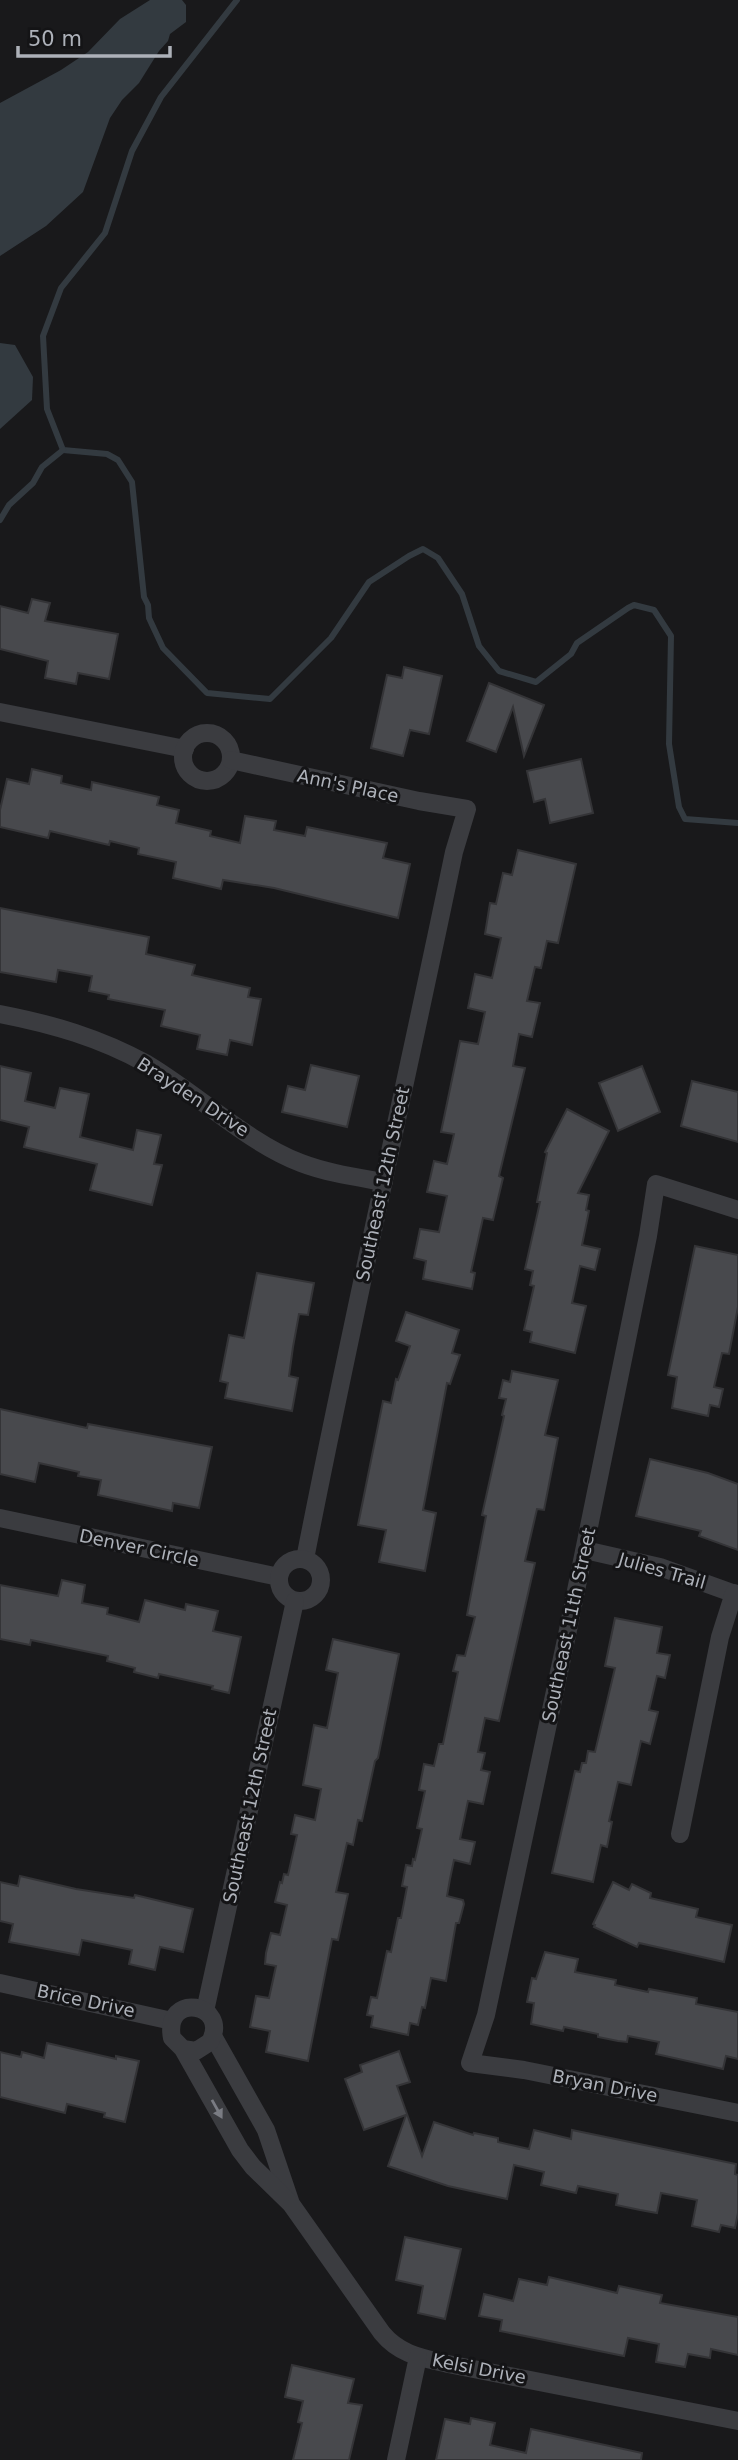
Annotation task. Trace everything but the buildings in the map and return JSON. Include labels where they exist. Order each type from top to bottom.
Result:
[{"type":"street","points":[[0,712],[185,749]]},
{"type":"street","points":[[212,733],[225,740],[230,761],[223,774],[213,780],[198,779],[187,770],[184,761],[185,749],[188,742],[197,735],[212,733]]},
{"type":"street","name":"Ann's Place","points":[[230,761],[467,809]]},
{"type":"street","name":"Southeast 12th Street","points":[[304,1559],[345,1353],[454,852],[467,809]]},
{"type":"street","name":"Brayden Drive","points":[[0,1014],[54,1025],[114,1047],[148,1065],[249,1134],[301,1163],[324,1171],[384,1182]]},
{"type":"street","name":"Southeast 11th Street","points":[[470,2063],[486,2015],[585,1550],[656,1184],[738,1210]]},
{"type":"street","name":"Denver Circle","points":[[0,1518],[279,1577]]},
{"type":"street","name":"Julies Trail","points":[[585,1550],[660,1567],[736,1594]]},
{"type":"street","points":[[304,1559],[315,1565],[319,1571],[320,1588],[308,1600],[295,1601],[283,1594],[279,1577],[285,1565],[304,1559]]},
{"type":"street","points":[[680,1835],[720,1637],[736,1594]]},
{"type":"street","name":"Southeast 12th Street","points":[[205,2011],[295,1601]]},
{"type":"street","name":"Brice Drive","points":[[0,1983],[172,2021]]},
{"type":"street","points":[[198,2007],[205,2011],[213,2020],[213,2036],[205,2047],[196,2051],[183,2049],[172,2038],[172,2021],[178,2011],[185,2008],[198,2007]]},
{"type":"street","name":"Kelsi Drive","points":[[213,2036],[270,2137],[291,2204]]},
{"type":"street","name":"Kelsi Drive","points":[[183,2049],[240,2150],[253,2167],[291,2204],[382,2333],[399,2350],[418,2357],[738,2421]]},
{"type":"street","name":"Bryan Drive","points":[[470,2063],[524,2070],[738,2113]]},
{"type":"street","points":[[396,2460],[418,2357]]},
{"type":"shaded area","points":[[150,0],[182,0],[186,5],[186,22],[170,34],[139,83],[122,100],[110,118],[83,192],[46,226],[0,256],[0,103],[88,52],[120,19]]},
{"type":"shaded area","points":[[0,343],[15,345],[33,377],[32,400],[0,429]]},
{"type":"waterway","points":[[63,450],[47,409],[43,336],[61,288],[105,233],[132,151],[161,97],[237,0]]},
{"type":"waterway","points":[[63,450],[107,454],[118,460],[132,482],[144,597],[149,618],[163,648],[207,693],[270,699],[331,638],[369,582],[423,549],[438,558],[462,594],[479,646],[499,671],[536,682],[571,654],[577,643],[628,608],[634,605],[654,610],[671,636],[669,744],[679,807],[685,819],[738,823]]},
{"type":"waterway","points":[[0,520],[9,505],[33,483],[42,467],[63,450]]}]
